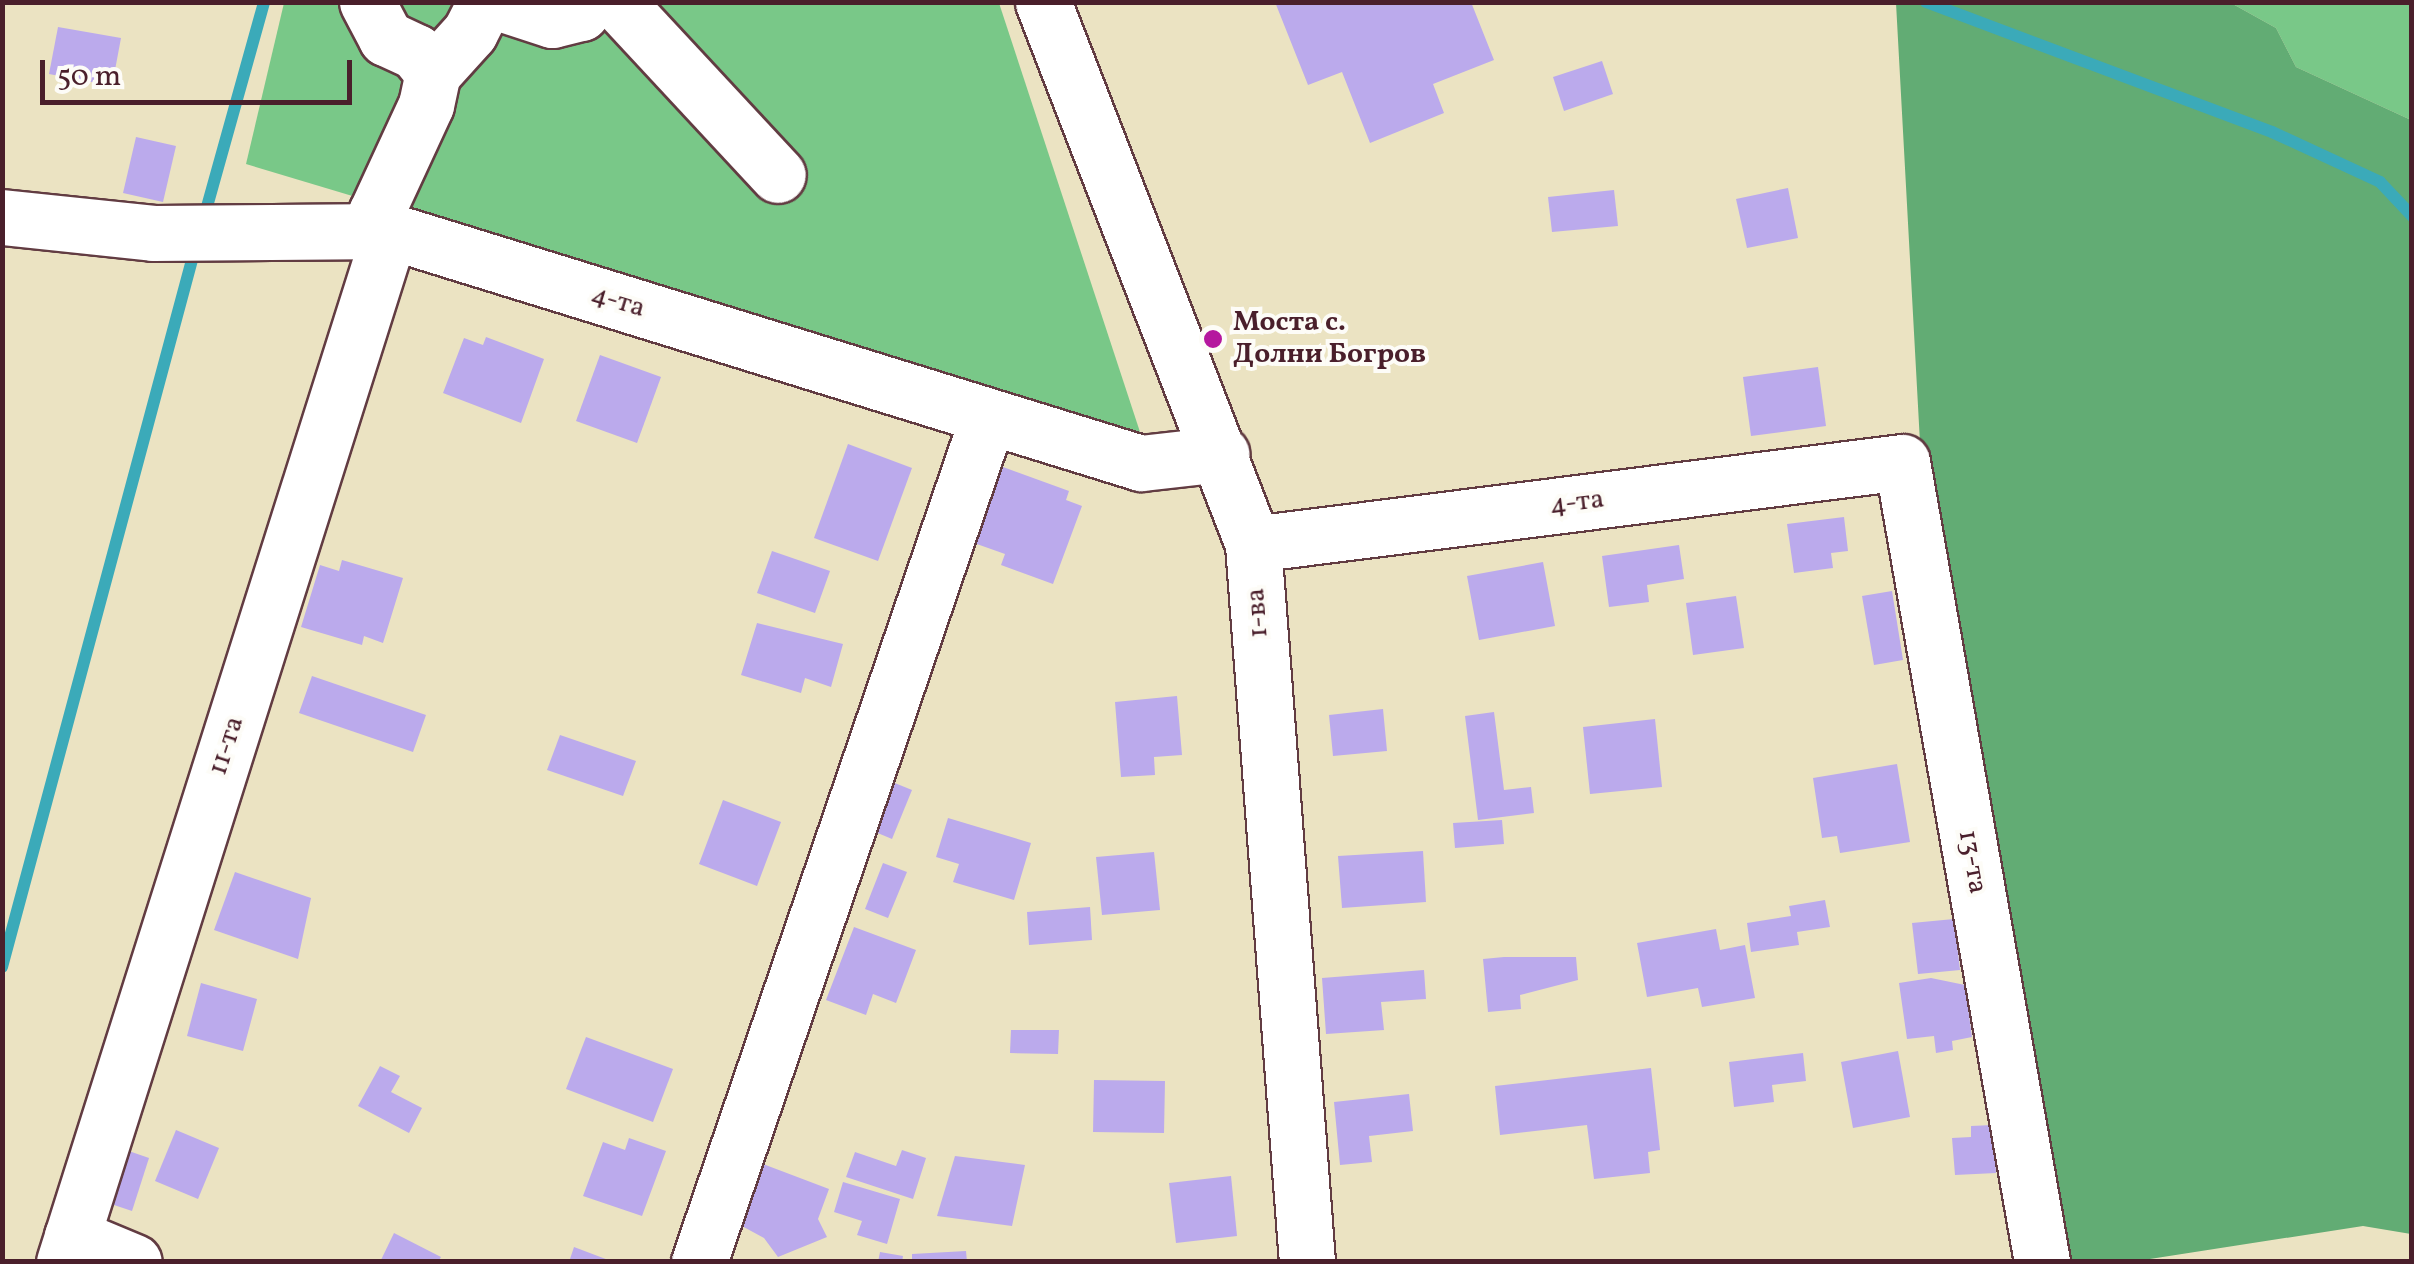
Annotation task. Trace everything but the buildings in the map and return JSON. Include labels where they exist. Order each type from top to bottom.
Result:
[{"type":"street","points":[[366,2],[386,38],[416,52],[433,72]]},
{"type":"street","points":[[390,231],[376,213],[426,104],[433,72],[470,32],[485,2]]},
{"type":"street","points":[[496,2],[552,20],[581,13],[590,2]]},
{"type":"street","points":[[617,2],[778,175]]},
{"type":"street","name":"1-ва","points":[[1042,2],[1221,454],[1252,544],[1307,1262]]},
{"type":"street","name":"4-та","points":[[2,217],[152,233],[390,231],[1141,463],[1221,454]]},
{"type":"street","name":"11-та","points":[[68,1249],[390,231]]},
{"type":"street","points":[[699,1262],[988,417]]},
{"type":"street","name":"4-та","points":[[1252,544],[1902,462]]},
{"type":"street","name":"13-та","points":[[1902,462],[2042,1262]]},
{"type":"street","points":[[68,1249],[134,1262]]},
{"type":"green space","points":[[284,3],[999,3],[1140,432],[246,164]]},
{"type":"green space","points":[[1896,3],[2231,3],[2276,28],[2296,67],[2411,120],[2411,1234],[2363,1226],[2137,1261],[2070,1261],[1921,461]]},
{"type":"green space","points":[[2231,3],[2411,3],[2411,120],[2296,67],[2276,28]]},
{"type":"waterway","points":[[203,221],[264,2]]},
{"type":"waterway","points":[[1926,2],[2272,132],[2380,182],[2412,216]]},
{"type":"waterway","points":[[2,967],[196,245]]},
{"type":"place","name":"Моста с. Долни Богров","points":[[1213,339]]}]
